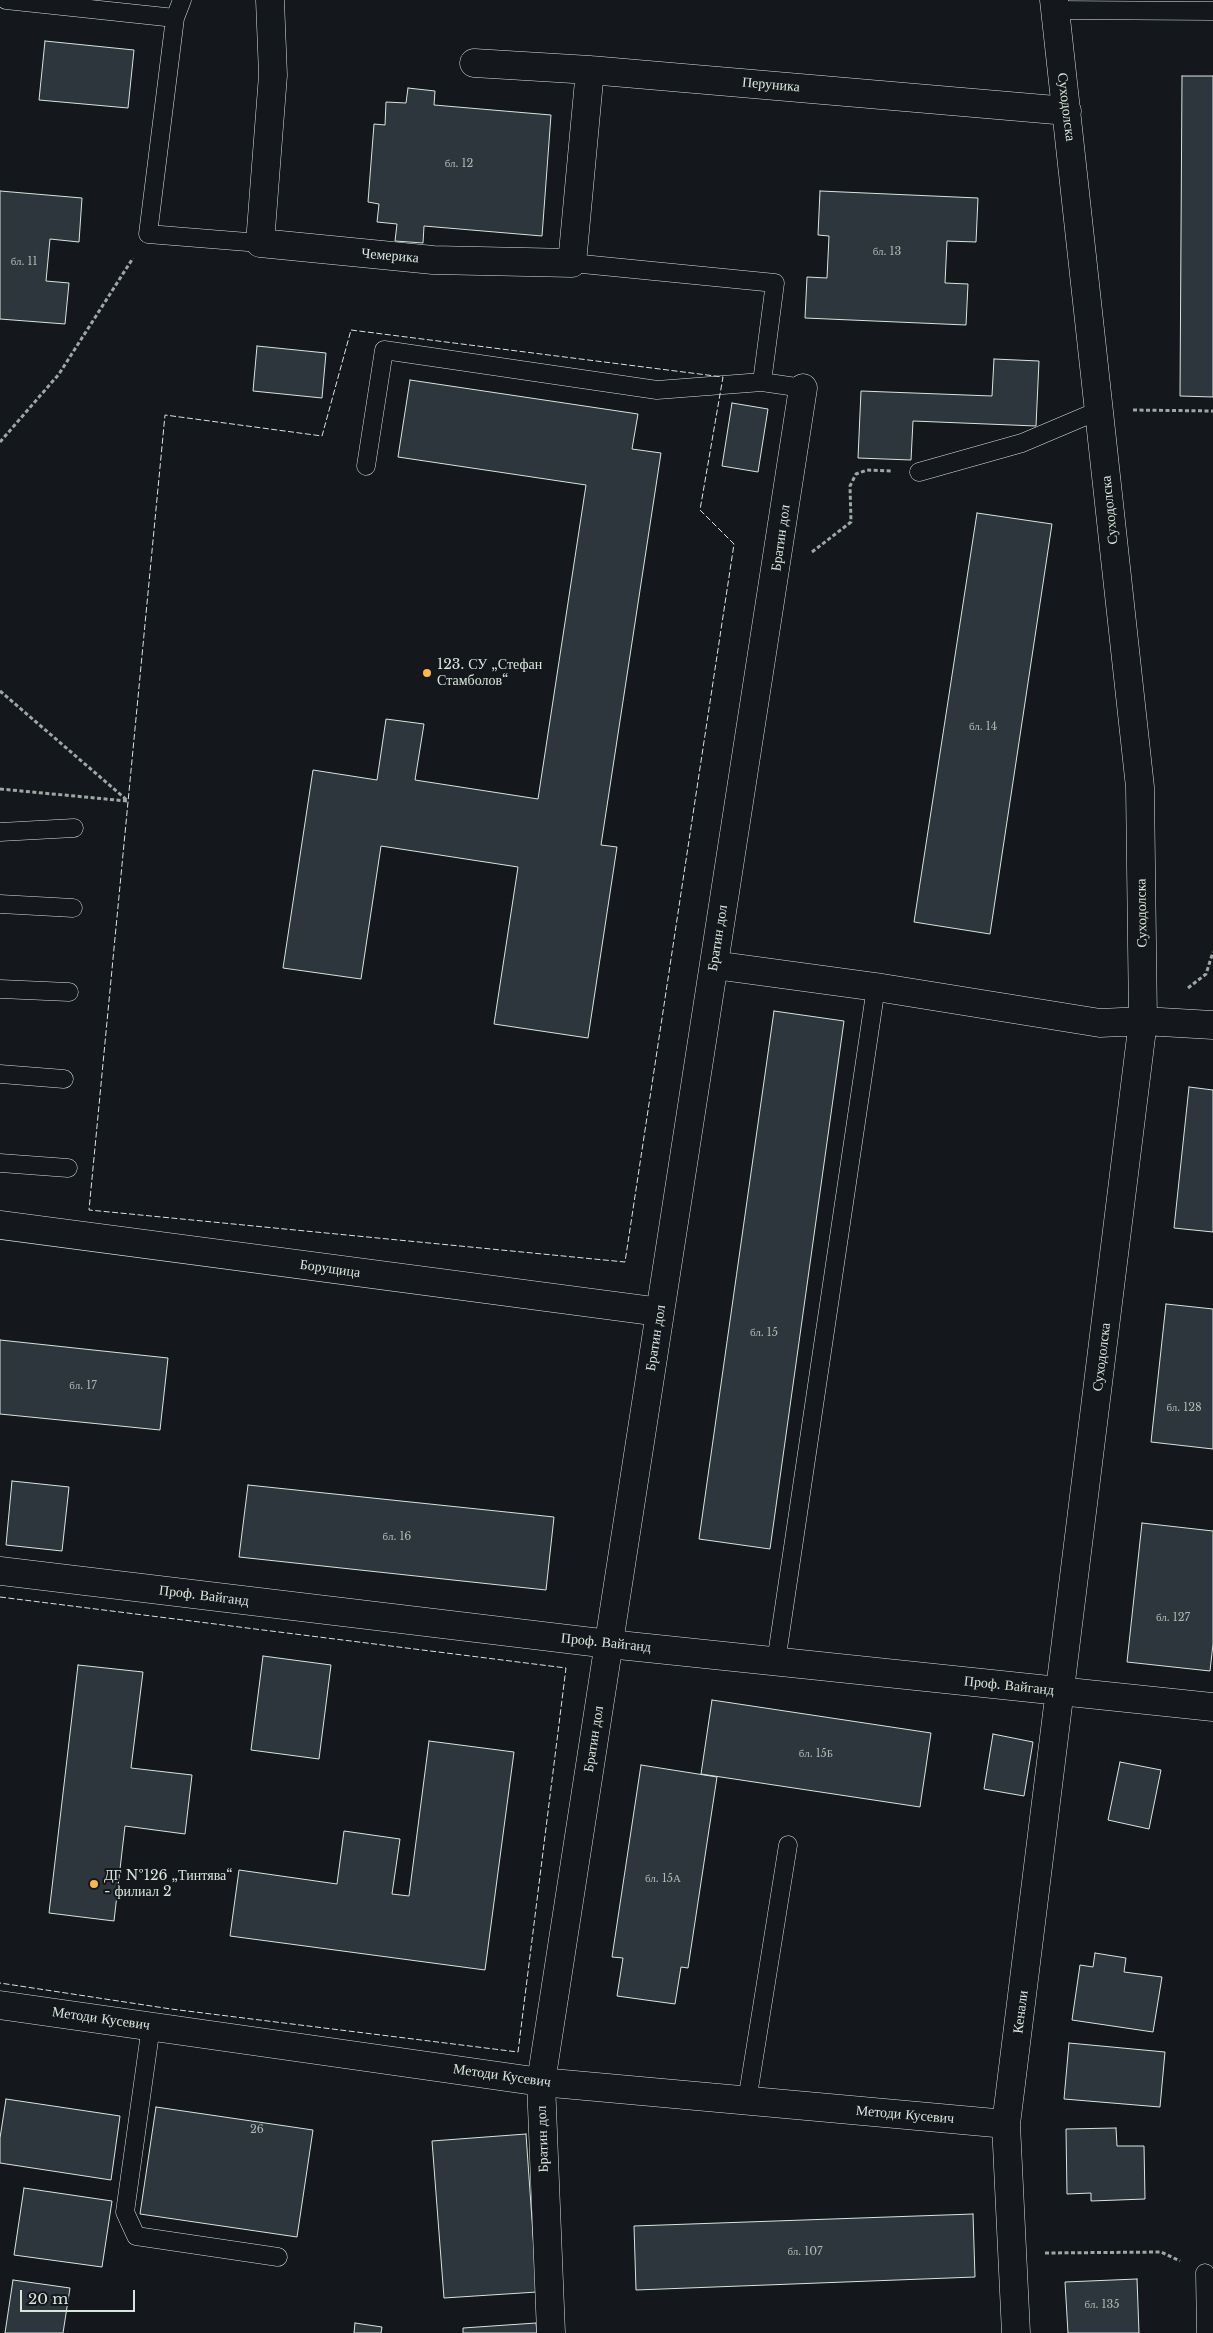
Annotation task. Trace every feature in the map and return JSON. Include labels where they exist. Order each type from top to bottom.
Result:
[{"type":"street","points":[[260,244],[273,75],[270,0]]},
{"type":"street","name":"Суходолска","points":[[1054,5],[1100,410],[1140,788],[1143,1022],[1061,1692]]},
{"type":"street","name":"Перуника","points":[[474,63],[590,70],[1067,111]]},
{"type":"street","points":[[572,263],[590,70]]},
{"type":"street","name":"Чемерика","points":[[260,244],[433,260],[572,263]]},
{"type":"street","name":"Братин дол","points":[[551,2333],[541,2082],[777,566],[803,388]]},
{"type":"street","points":[[714,964],[876,987],[1100,1023],[1143,1022],[1213,1025]]},
{"type":"street","name":"Борущица","points":[[0,1225],[660,1312]]},
{"type":"street","name":"Проф. Вайганд","points":[[0,1571],[609,1644],[1213,1707]]},
{"type":"street","name":"Кенали","points":[[1016,2333],[1006,2124],[1061,1692]]},
{"type":"street","name":"Методи Кусевич","points":[[0,2005],[541,2082],[1006,2124]]},
{"type":"lane","points":[[6,0],[175,18]]},
{"type":"lane","points":[[182,0],[175,18],[148,234],[260,244]]},
{"type":"lane","points":[[1054,5],[1213,11]]},
{"type":"lane","points":[[572,263],[775,283],[762,382]]},
{"type":"lane","name":"Братин дол","points":[[366,466],[384,350],[657,390],[762,382],[803,388]]},
{"type":"lane","points":[[920,472],[1022,444],[1100,410]]},
{"type":"lane","points":[[0,832],[74,828]]},
{"type":"lane","points":[[0,904],[73,908]]},
{"type":"lane","points":[[776,1662],[876,987]]},
{"type":"lane","points":[[0,989],[69,992]]},
{"type":"lane","points":[[0,1074],[64,1080]]},
{"type":"lane","points":[[0,1163],[68,1168]]},
{"type":"lane","points":[[747,2101],[788,1845]]},
{"type":"lane","points":[[151,2026],[125,2212],[136,2236],[278,2257]]},
{"type":"lane","points":[[1205,2273],[1206,2333]]},
{"type":"path","points":[[0,442],[59,374],[148,234]]},
{"type":"path","points":[[1100,410],[1213,411]]},
{"type":"path","points":[[777,566],[810,553],[851,522],[850,486],[856,474],[867,470],[920,472]]},
{"type":"path","points":[[0,690],[128,801],[0,789]]},
{"type":"path","points":[[1012,2253],[1161,2252],[1205,2273]]},
{"type":"building","points":[[45,41],[134,50],[128,108],[39,100]]},
{"type":"building","points":[[1182,76],[1213,76],[1213,397],[1180,396]]},
{"type":"building","points":[[408,88],[435,91],[434,105],[551,115],[542,236],[424,226],[423,243],[395,241],[397,224],[377,222],[379,204],[368,202],[374,124],[385,125],[386,102],[406,103]]},
{"type":"building","points":[[0,191],[82,198],[79,242],[50,239],[46,281],[69,283],[65,324],[0,319]]},
{"type":"building","points":[[820,191],[978,198],[976,242],[947,241],[945,283],[968,284],[966,325],[805,318],[807,277],[827,278],[829,236],[818,235]]},
{"type":"building","points":[[257,346],[326,353],[322,398],[253,391]]},
{"type":"building","points":[[994,359],[1039,361],[1036,426],[913,421],[911,460],[858,458],[861,391],[992,396]]},
{"type":"building","points":[[410,380],[638,414],[632,449],[661,453],[601,845],[617,847],[588,1038],[494,1024],[518,867],[381,846],[361,979],[283,968],[313,770],[377,780],[386,719],[424,724],[415,780],[538,799],[586,485],[398,457]]},
{"type":"building","points":[[732,403],[768,409],[758,472],[722,466]]},
{"type":"building","points":[[977,513],[1052,524],[990,934],[914,922]]},
{"type":"building","points":[[774,1011],[844,1021],[770,1549],[699,1539]]},
{"type":"building","points":[[1189,1087],[1213,1090],[1213,1232],[1174,1228]]},
{"type":"building","points":[[1166,1304],[1213,1309],[1213,1449],[1151,1442]]},
{"type":"building","points":[[0,1340],[168,1358],[160,1430],[0,1414]]},
{"type":"building","points":[[12,1481],[69,1487],[62,1551],[6,1545]]},
{"type":"building","points":[[248,1485],[554,1517],[546,1590],[239,1557]]},
{"type":"building","points":[[1142,1523],[1213,1531],[1213,1644],[1210,1671],[1127,1662]]},
{"type":"building","points":[[263,1656],[331,1665],[319,1759],[251,1750]]},
{"type":"building","points":[[78,1665],[143,1672],[131,1768],[192,1775],[185,1834],[125,1826],[114,1921],[49,1913]]},
{"type":"building","points":[[712,1700],[931,1733],[920,1807],[701,1774]]},
{"type":"building","points":[[993,1734],[1033,1742],[1024,1796],[984,1789]]},
{"type":"building","points":[[429,1741],[514,1752],[485,1970],[230,1936],[239,1870],[337,1884],[344,1831],[400,1839],[392,1894],[409,1896]]},
{"type":"building","points":[[1120,1762],[1161,1770],[1149,1829],[1108,1820]]},
{"type":"building","points":[[641,1765],[717,1777],[688,1968],[681,1967],[675,2004],[617,1996],[623,1958],[612,1957]]},
{"type":"building","points":[[1095,1953],[1126,1958],[1124,1972],[1162,1977],[1153,2032],[1072,2020],[1080,1965],[1093,1967]]},
{"type":"building","points":[[1069,2043],[1165,2052],[1160,2107],[1064,2099]]},
{"type":"building","points":[[6,2099],[120,2116],[111,2180],[0,2163],[0,2138]]},
{"type":"building","points":[[156,2107],[313,2130],[297,2237],[140,2214]]},
{"type":"building","points":[[1116,2128],[1117,2146],[1144,2146],[1145,2199],[1091,2201],[1091,2193],[1067,2194],[1066,2129]]},
{"type":"building","points":[[526,2134],[537,2292],[444,2298],[432,2141]]},
{"type":"building","points":[[24,2188],[112,2201],[102,2267],[14,2255]]},
{"type":"building","points":[[973,2214],[975,2277],[636,2290],[634,2226]]},
{"type":"building","points":[[1137,2279],[1139,2333],[1068,2333],[1065,2282]]},
{"type":"building","points":[[13,2280],[70,2288],[63,2333],[5,2333]]},
{"type":"building","points":[[355,2323],[382,2327],[381,2333],[354,2333]]},
{"type":"building","points":[[536,2323],[537,2333],[463,2333],[463,2328]]},
{"type":"fence","points":[[351,330],[723,377],[700,510],[734,544],[625,1262],[89,1210],[165,415],[322,436],[351,330]]},
{"type":"fence","points":[[0,1597],[566,1668],[518,2052],[171,2009],[0,1983]]},
{"type":"place","name":"123. СУ „Стефан Стамболов“","points":[[427,673]]},
{"type":"place","name":"ДГ №126 „Тинтява“ - филиал 2","points":[[94,1884]]}]
